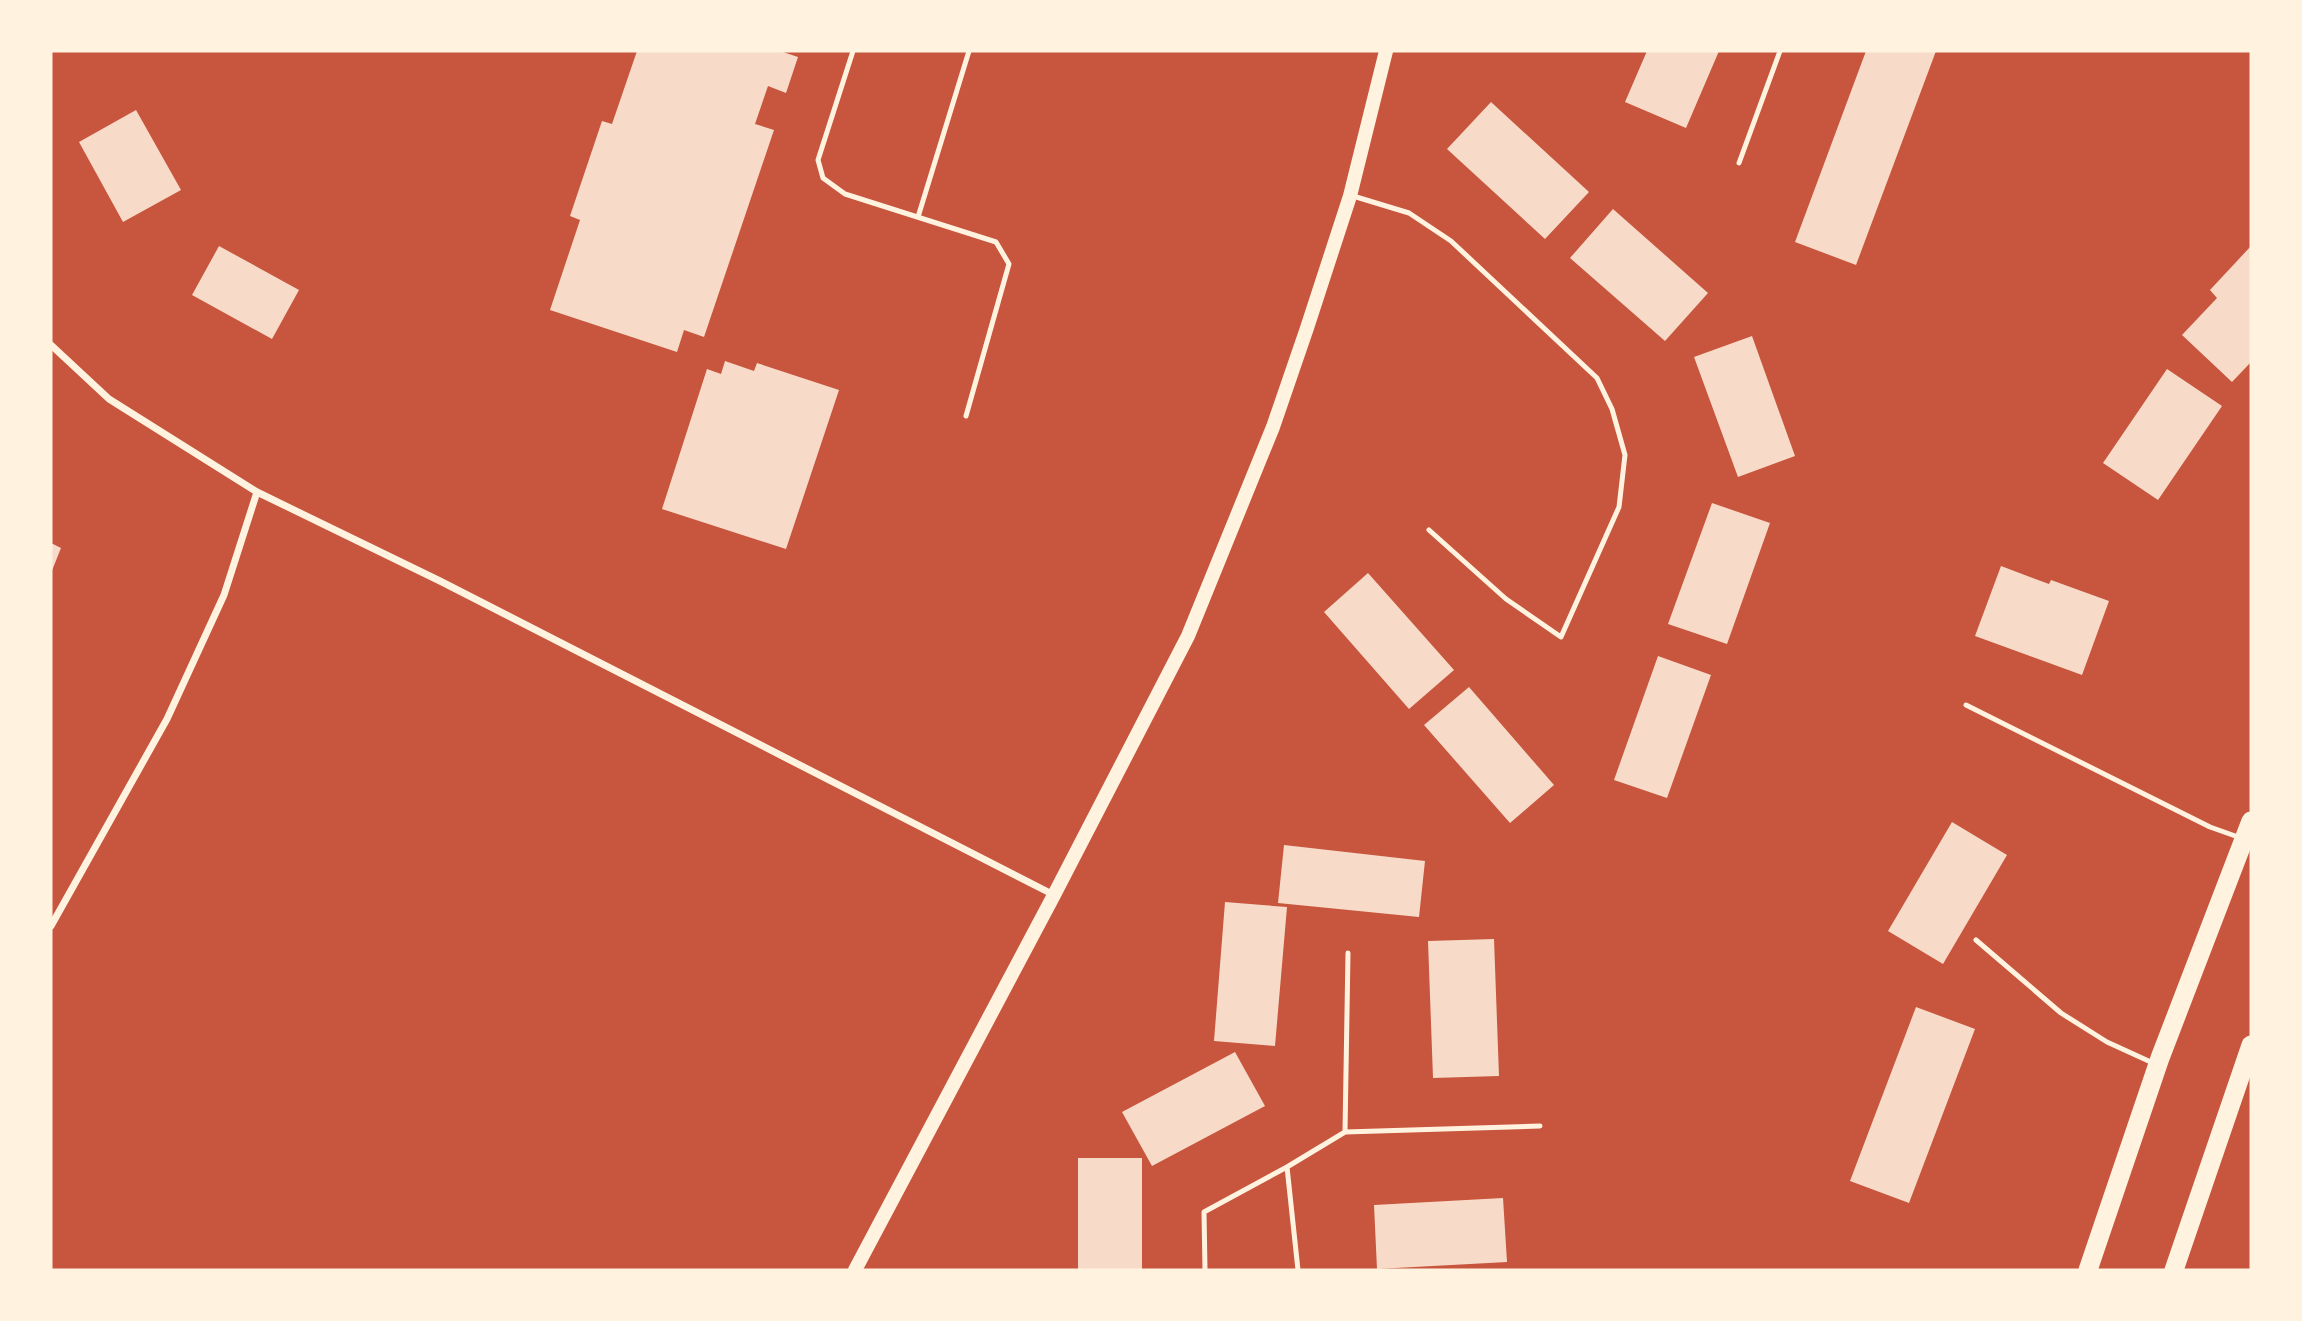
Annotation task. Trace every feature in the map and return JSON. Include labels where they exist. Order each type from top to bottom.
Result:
[{"type":"highway","points":[[2088,1270],[2157,1064],[2247,831]]},
{"type":"highway","points":[[2174,1270],[2251,1045]]},
{"type":"main road","points":[[855,1270],[1055,895],[1188,636],[1273,427],[1350,195],[1386,51]]},
{"type":"street","points":[[51,345],[109,399],[257,492],[452,587],[1055,895]]},
{"type":"street","points":[[51,926],[167,719],[224,595],[257,492]]},
{"type":"lane","points":[[853,51],[818,160],[823,178],[845,194],[996,242],[1009,264],[966,416]]},
{"type":"lane","points":[[918,217],[969,51]]},
{"type":"lane","points":[[1739,163],[1780,51]]},
{"type":"lane","points":[[1350,195],[1409,214],[1451,241],[1597,378],[1612,409],[1625,455],[1619,507],[1561,637],[1506,599],[1429,530]]},
{"type":"lane","points":[[1966,705],[2210,827],[2247,831]]},
{"type":"lane","points":[[1976,940],[2061,1013],[2107,1042],[2157,1064]]},
{"type":"lane","points":[[1345,1132],[1348,953]]},
{"type":"lane","points":[[1205,1270],[1204,1212],[1345,1132],[1540,1126]]},
{"type":"lane","points":[[1287,1167],[1298,1270]]},
{"type":"building","points":[[637,51],[780,51],[798,57],[786,93],[768,86],[755,124],[774,130],[704,337],[684,330],[677,352],[550,310],[580,220],[570,216],[602,121],[612,124]]},
{"type":"building","points":[[1647,51],[1719,51],[1686,128],[1625,102]]},
{"type":"building","points":[[1866,51],[1936,51],[1856,265],[1795,242]]},
{"type":"building","points":[[1491,102],[1589,192],[1545,239],[1447,149]]},
{"type":"building","points":[[136,110],[181,190],[123,222],[79,142]]},
{"type":"building","points":[[1613,209],[1708,293],[1665,341],[1570,258]]},
{"type":"building","points":[[219,246],[299,290],[272,339],[192,295]]},
{"type":"building","points":[[2251,246],[2251,362],[2232,382],[2182,335],[2217,298],[2210,290]]},
{"type":"building","points":[[1752,336],[1795,456],[1738,477],[1694,357]]},
{"type":"building","points":[[725,361],[754,371],[757,363],[839,390],[786,549],[662,509],[707,369],[721,374]]},
{"type":"building","points":[[2167,369],[2222,406],[2158,500],[2103,463]]},
{"type":"building","points":[[1712,503],[1770,523],[1727,644],[1668,624]]},
{"type":"building","points":[[51,543],[61,548],[51,573]]},
{"type":"building","points":[[2001,566],[2049,584],[2051,580],[2109,601],[2082,675],[1975,636]]},
{"type":"building","points":[[1368,573],[1454,670],[1409,709],[1324,612]]},
{"type":"building","points":[[1658,656],[1711,675],[1667,798],[1614,780]]},
{"type":"building","points":[[1469,687],[1554,785],[1510,823],[1424,725]]},
{"type":"building","points":[[1952,822],[2007,855],[1943,964],[1888,931]]},
{"type":"building","points":[[1284,845],[1425,861],[1419,917],[1278,903]]},
{"type":"building","points":[[1225,902],[1287,907],[1275,1046],[1214,1041]]},
{"type":"building","points":[[1494,939],[1499,1076],[1433,1078],[1428,941]]},
{"type":"building","points":[[1916,1007],[1975,1029],[1909,1203],[1850,1181]]},
{"type":"building","points":[[1235,1052],[1265,1106],[1152,1166],[1122,1112]]},
{"type":"building","points":[[1078,1158],[1142,1158],[1142,1270],[1078,1270]]},
{"type":"building","points":[[1503,1198],[1507,1262],[1377,1269],[1374,1205]]}]
